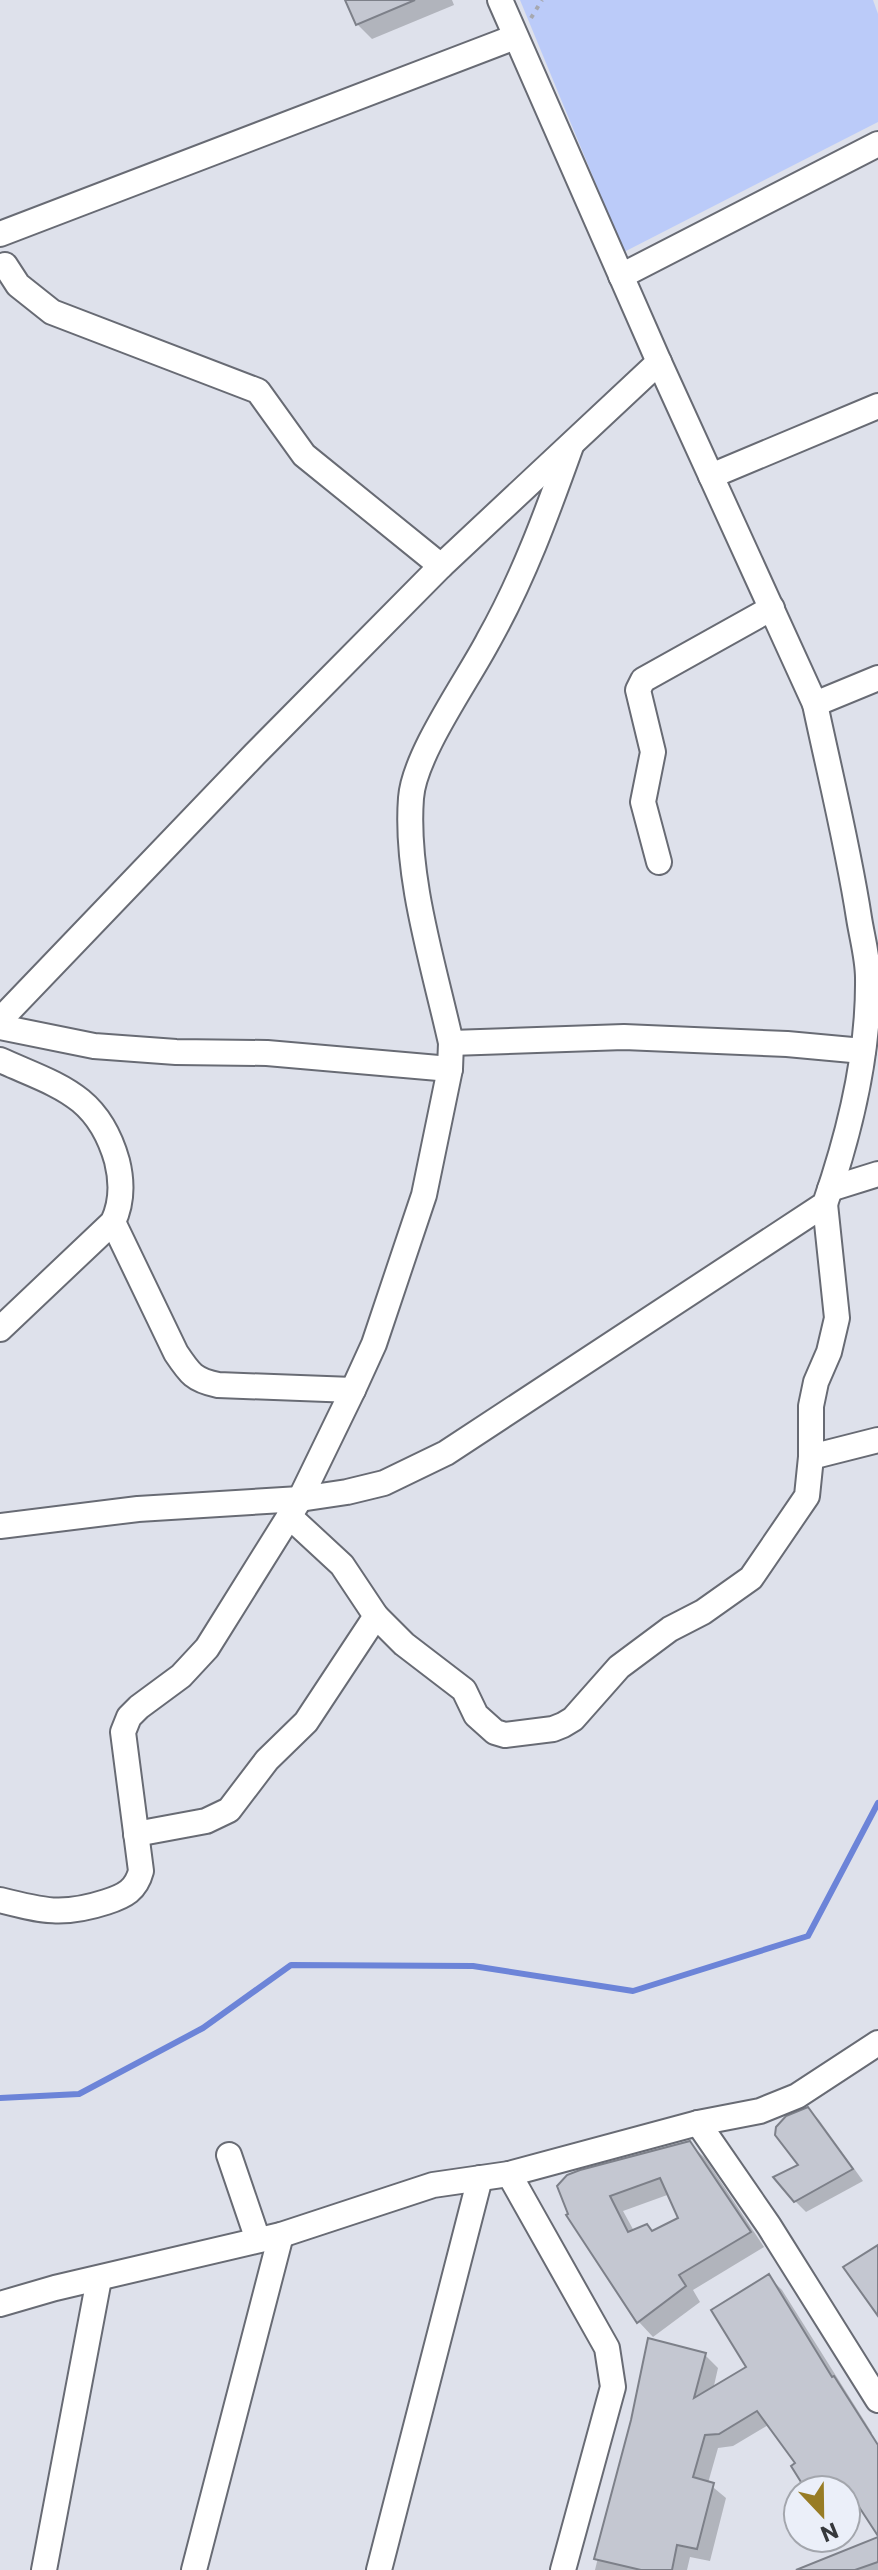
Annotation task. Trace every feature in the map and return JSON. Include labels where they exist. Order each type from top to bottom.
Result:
[{"type":"street","points":[[294,1507],[342,1565],[376,1616],[404,1644],[464,1690],[476,1715],[495,1732],[505,1735],[553,1729],[573,1719],[619,1667],[670,1629],[703,1612],[751,1578],[807,1496],[811,1406],[837,1318],[828,1196],[844,1149],[863,1051],[870,938],[856,896],[815,704],[659,362],[500,0]]},
{"type":"street","points":[[441,566],[304,455],[258,391],[52,312],[3,272],[5,232],[515,37]]},
{"type":"street","points":[[621,276],[878,144]]},
{"type":"street","points":[[0,1020],[255,754],[441,566],[659,362]]},
{"type":"street","points":[[711,476],[875,416]]},
{"type":"street","points":[[0,1900],[53,1912],[79,1911],[125,1895],[138,1884],[141,1871],[123,1732],[129,1717],[181,1676],[207,1648],[294,1507],[374,1344],[424,1195],[450,1069],[451,1043],[413,870],[410,797],[416,772],[464,681],[488,643],[534,549],[571,446]]},
{"type":"street","points":[[659,862],[643,802],[653,752],[638,690],[640,685],[643,680],[772,608]]},
{"type":"street","points":[[815,704],[878,678]]},
{"type":"street","points":[[0,1027],[94,1046],[176,1052],[267,1053],[450,1069]]},
{"type":"street","points":[[451,1043],[624,1037],[787,1044],[863,1051]]},
{"type":"street","points":[[0,1060],[68,1090],[94,1111],[109,1136],[121,1176],[118,1211],[113,1222],[0,1329]]},
{"type":"street","points":[[0,1526],[138,1509],[294,1507],[384,1483],[446,1453],[828,1196],[878,1174]]},
{"type":"street","points":[[113,1222],[176,1353],[199,1381],[218,1385],[353,1390]]},
{"type":"street","points":[[811,1457],[878,1440]]},
{"type":"street","points":[[136,1834],[206,1821],[229,1810],[267,1760],[306,1722],[376,1616]]},
{"type":"street","points":[[0,2304],[55,2288],[270,2238],[433,2185],[509,2174],[698,2123],[760,2111],[797,2096],[878,2043]]},
{"type":"street","points":[[698,2123],[769,2226],[878,2400]]},
{"type":"street","points":[[194,2570],[270,2238],[229,2155]]},
{"type":"street","points":[[509,2174],[607,2348],[613,2387],[563,2570]]},
{"type":"street","points":[[379,2570],[480,2178]]},
{"type":"street","points":[[44,2570],[99,2279]]},
{"type":"shaded area","points":[[520,0],[873,0],[878,14],[878,122],[624,252]]},
{"type":"building","points":[[345,0],[415,0],[356,25]]},
{"type":"building","points":[[808,2107],[853,2169],[794,2202],[773,2177],[798,2165],[775,2135],[776,2127],[786,2116]]},
{"type":"building","points":[[690,2141],[751,2232],[679,2275],[686,2286],[637,2323],[566,2215],[557,2186],[567,2175]],"holes":[[[660,2178],[678,2218],[652,2231],[647,2224],[628,2232],[610,2196]]]},
{"type":"building","points":[[878,2245],[878,2316],[843,2267]]},
{"type":"building","points":[[769,2274],[878,2445],[878,2536],[862,2511],[862,2474],[796,2474],[791,2466],[795,2463],[757,2411],[719,2434],[705,2435],[693,2477],[714,2483],[697,2549],[677,2545],[672,2570],[641,2570],[594,2559],[631,2420],[648,2338],[706,2353],[694,2398],[746,2367],[711,2310]]},
{"type":"building","points":[[878,2537],[878,2562],[855,2570],[796,2570],[836,2554],[862,2554],[862,2543]]},
{"type":"waterway","points":[[0,2098],[79,2094],[203,2028],[291,1965],[473,1966],[633,1991],[808,1936],[878,1803]]}]
